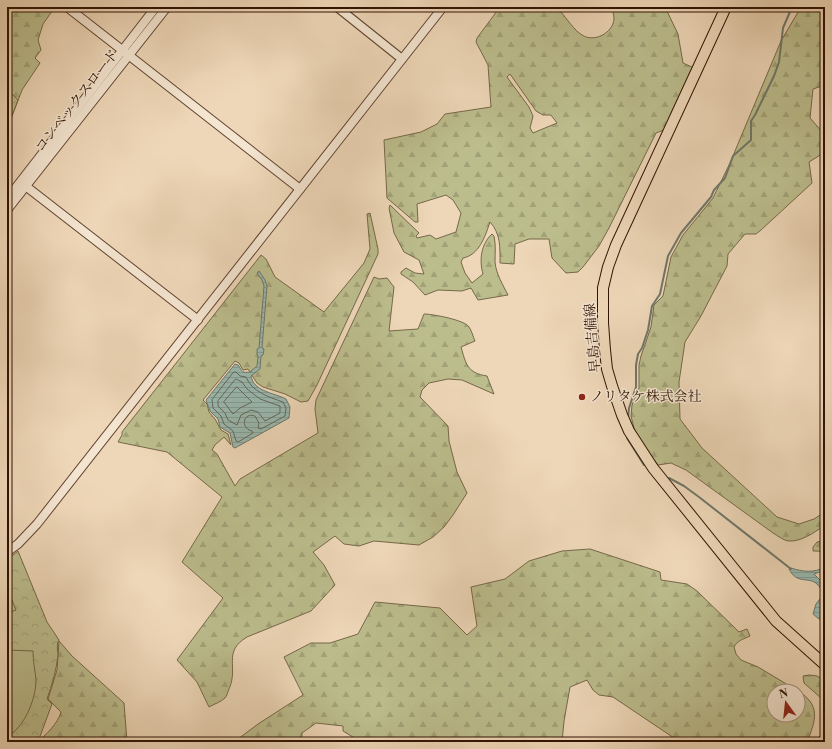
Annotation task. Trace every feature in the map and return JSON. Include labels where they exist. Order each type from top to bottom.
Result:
[{"type":"main road","name":"早島吉備線","points":[[726,7],[616,245],[608,267],[603,288],[607,369],[617,401],[629,431],[653,468],[776,620],[825,665]]},
{"type":"street","points":[[67,7],[300,189]]},
{"type":"street","name":"コンベックスロード","points":[[7,210],[23,184],[126,52],[156,7]]},
{"type":"street","name":"コンベックスロード","points":[[126,52],[167,7]]},
{"type":"street","points":[[337,7],[402,59]]},
{"type":"street","points":[[7,552],[18,544],[37,524],[443,7]]},
{"type":"street","points":[[23,184],[198,320]]},
{"type":"street","name":"コンベックスロード","points":[[7,199],[23,184]]},
{"type":"green space","points":[[7,7],[55,7],[43,24],[38,40],[41,50],[35,58],[40,63],[22,90],[7,129]]},
{"type":"green space","points":[[500,7],[554,7],[556,11],[561,12],[579,33],[592,38],[602,35],[610,29],[614,19],[611,7],[665,7],[678,34],[683,63],[694,68],[664,130],[656,133],[599,246],[578,272],[566,273],[552,258],[549,239],[529,239],[515,244],[514,264],[500,263],[498,236],[490,222],[481,244],[473,253],[463,258],[461,262],[465,273],[472,283],[483,274],[481,258],[483,247],[485,242],[492,234],[495,239],[495,262],[497,271],[508,295],[478,300],[471,288],[462,291],[438,290],[425,295],[413,282],[401,274],[401,272],[406,268],[415,273],[424,274],[419,260],[404,252],[394,233],[389,208],[390,205],[419,233],[416,236],[417,238],[430,235],[436,239],[456,232],[461,213],[453,200],[446,195],[417,204],[418,222],[415,222],[387,198],[384,140],[421,132],[437,124],[445,114],[491,107],[488,65],[476,42],[477,38]],"holes":[[[510,74],[536,111],[543,115],[551,115],[557,123],[533,133],[530,128],[533,116],[529,107],[507,77]]]},
{"type":"green space","points":[[801,7],[825,7],[825,85],[813,89],[810,118],[825,135],[825,152],[809,162],[812,183],[756,234],[745,234],[728,254],[727,266],[701,316],[685,342],[679,382],[680,419],[702,448],[777,517],[799,524],[814,519],[825,512],[824,526],[802,539],[788,541],[773,533],[686,470],[671,463],[658,465],[640,441],[634,428],[631,416],[632,405],[639,388],[639,365],[641,356],[651,327],[654,305],[663,296],[671,257],[683,235],[713,198],[730,163],[781,41]]},
{"type":"green space","points":[[7,89],[18,100],[7,129]]},
{"type":"green space","points":[[370,213],[378,254],[317,385],[308,401],[301,402],[285,394],[263,387],[257,383],[248,369],[243,370],[239,363],[235,361],[203,400],[207,404],[209,412],[221,430],[228,434],[231,445],[224,437],[212,450],[217,454],[235,486],[240,479],[318,433],[315,409],[316,400],[374,277],[379,279],[387,278],[394,287],[389,331],[418,329],[424,314],[428,314],[448,318],[466,324],[469,327],[475,341],[461,347],[464,358],[471,370],[480,375],[487,376],[494,394],[462,380],[448,379],[429,383],[422,390],[420,397],[448,426],[449,441],[457,472],[467,493],[444,527],[433,537],[419,545],[374,541],[359,546],[344,544],[335,536],[313,552],[324,565],[335,585],[311,611],[247,637],[239,643],[233,654],[232,681],[226,696],[222,701],[209,707],[197,682],[177,660],[223,598],[182,562],[222,497],[167,452],[118,442],[122,432],[261,255],[266,259],[275,277],[324,312],[364,263],[370,249],[367,214]]},
{"type":"green space","points":[[817,542],[825,542],[825,556],[823,553],[813,551],[813,547]]},
{"type":"green space","points":[[590,549],[660,572],[661,580],[687,584],[697,591],[739,632],[747,629],[750,636],[735,645],[734,647],[736,654],[741,660],[758,667],[785,683],[766,683],[766,723],[806,723],[806,697],[813,707],[814,714],[813,727],[807,742],[680,742],[613,697],[599,695],[593,690],[587,680],[570,687],[562,742],[361,742],[343,731],[343,726],[316,723],[302,733],[302,739],[290,739],[283,742],[234,742],[258,724],[303,695],[284,657],[311,643],[330,643],[358,634],[375,602],[440,608],[467,635],[477,626],[471,587],[505,579],[529,561],[562,551]]},
{"type":"green space","points":[[18,551],[47,622],[59,640],[56,667],[47,699],[52,704],[39,739],[33,742],[7,742],[7,560]]},
{"type":"green space","points":[[7,588],[16,610],[7,613]]},
{"type":"green space","points":[[59,641],[72,656],[124,703],[127,742],[36,742],[51,729],[61,712],[48,699],[57,670]]},
{"type":"green space","points":[[7,650],[33,651],[36,686],[33,699],[25,719],[17,729],[7,736]]},
{"type":"green space","points":[[803,676],[817,676],[825,681],[825,707],[821,698],[806,685],[806,683],[804,683]]},
{"type":"green space","points":[[825,723],[825,742],[818,742]]},
{"type":"water","points":[[259,271],[267,286],[262,348],[264,349],[263,355],[261,356],[260,369],[251,376],[256,386],[260,389],[286,399],[290,407],[289,418],[235,448],[233,447],[230,433],[220,427],[218,419],[210,411],[206,400],[235,364],[238,365],[243,372],[251,372],[257,366],[257,349],[259,348],[264,286],[257,273]]},
{"type":"water","points":[[825,567],[825,570],[814,574],[821,581],[825,590],[825,624],[813,614],[816,604],[823,595],[821,589],[814,582],[795,577],[789,569],[791,568],[808,571]]},
{"type":"waterway","points":[[628,419],[629,408],[636,387],[636,365],[638,354],[642,348],[648,330],[652,306],[660,294],[668,256],[681,233],[725,178],[733,156],[751,140],[751,121],[774,76],[779,62],[783,28],[792,7]]},
{"type":"waterway","points":[[627,438],[644,465]]},
{"type":"waterway","points":[[669,478],[684,486],[699,497],[791,569]]},
{"type":"place","name":"ノリタケ株式会社","points":[[582,397]]}]
